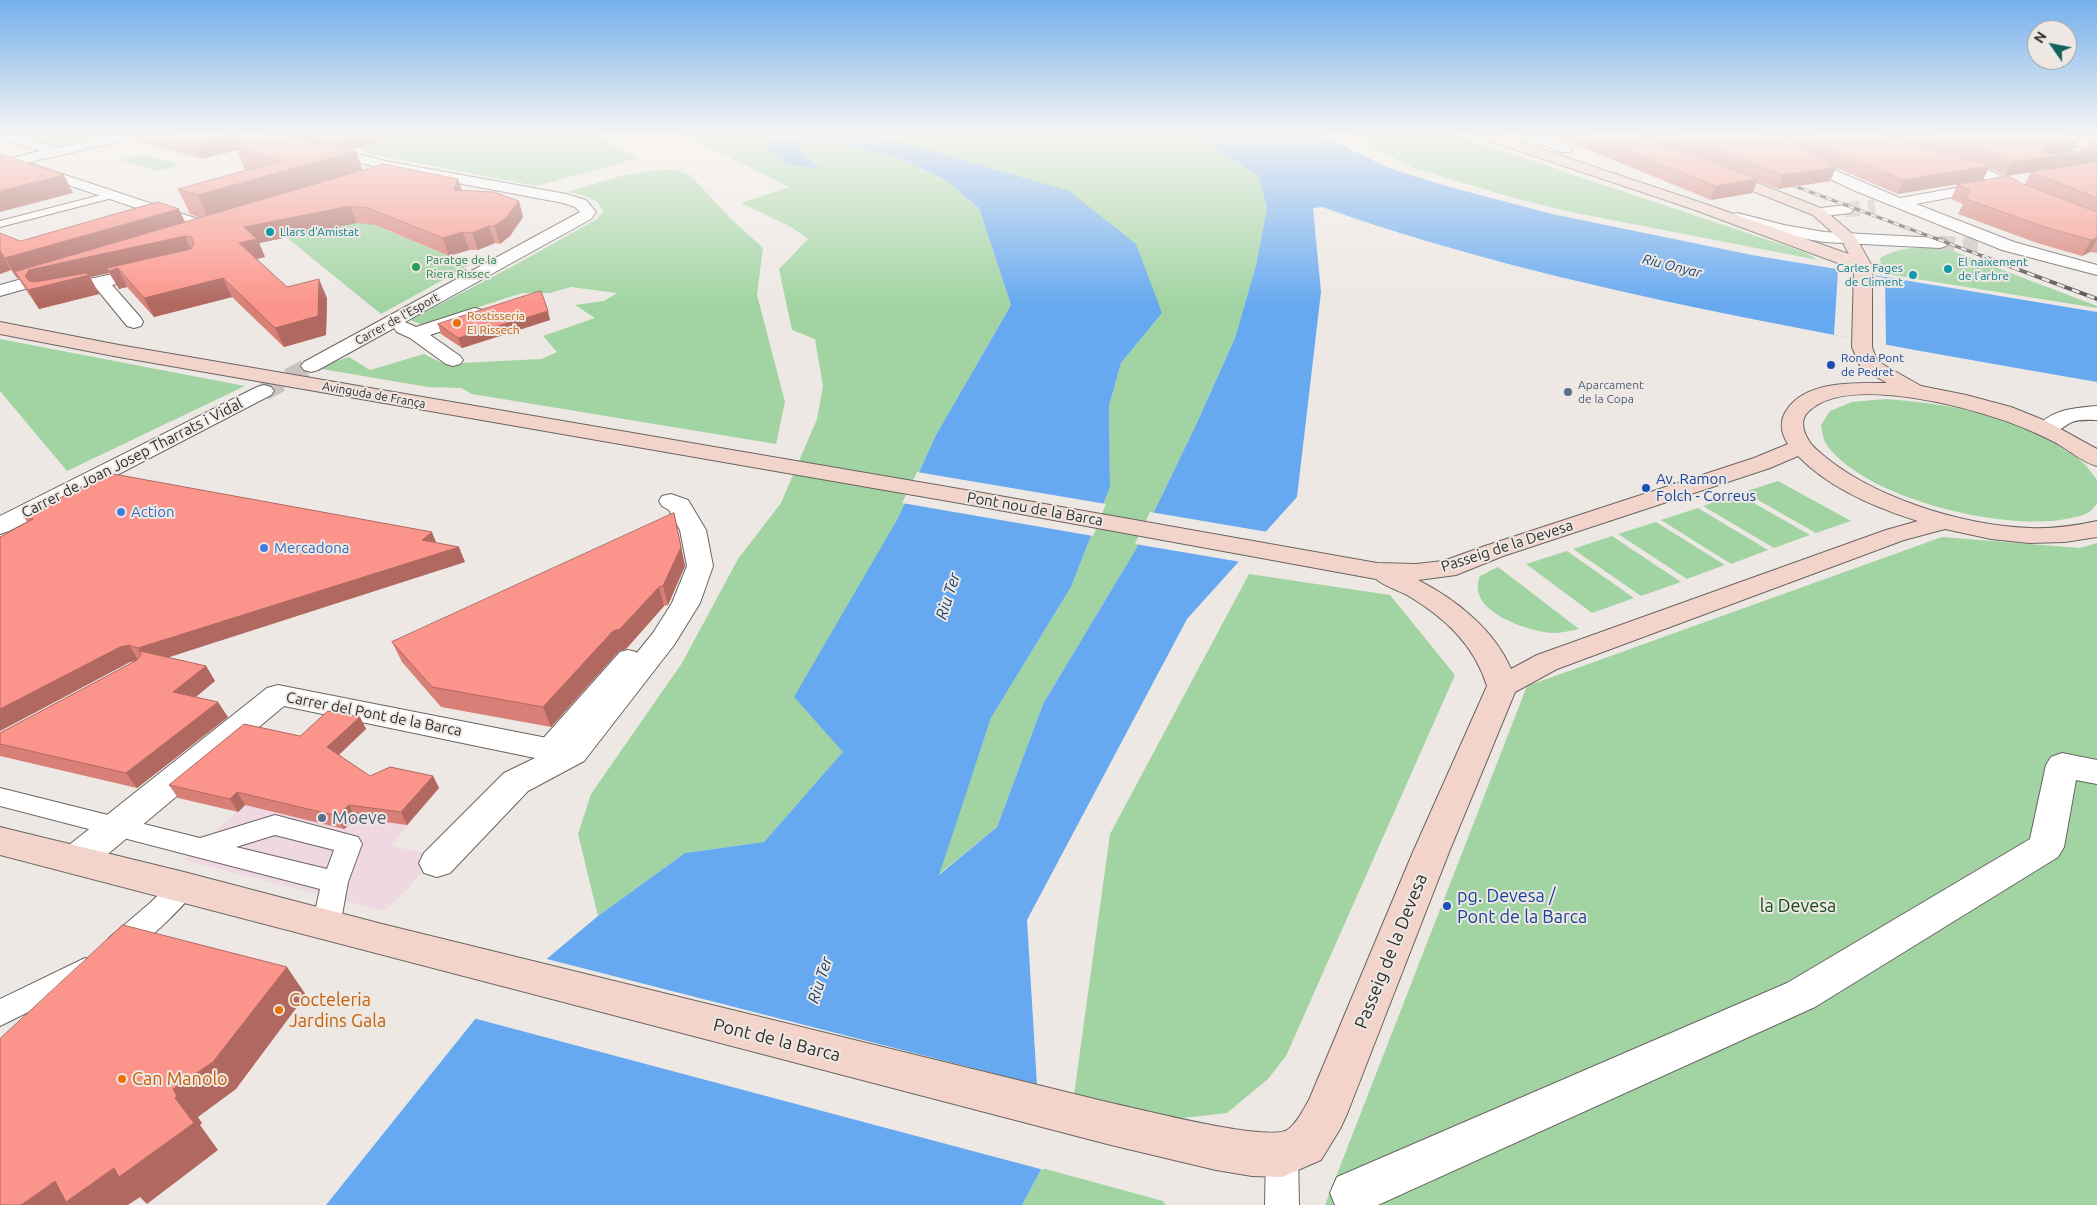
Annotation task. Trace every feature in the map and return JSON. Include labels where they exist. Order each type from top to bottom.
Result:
[{"type":"main road","points":[[1653,191],[1838,256],[1863,268]]},
{"type":"main road","points":[[1766,191],[1818,212],[1849,239],[1863,268],[1865,356],[1846,390]]},
{"type":"main road","name":"Avinguda de França","points":[[0,328],[128,353],[749,460]]},
{"type":"main road","points":[[1865,356],[1920,393]]},
{"type":"main road","points":[[2097,459],[2047,429],[1983,406],[1920,393],[1886,389],[1846,390],[1812,398],[1797,410],[1793,417],[1793,428],[1802,446],[1822,466],[1854,486],[1895,505],[1946,521],[1992,531],[2040,535],[2068,534],[2097,529]]},
{"type":"main road","name":"Passeig de la Devesa","points":[[1376,571],[1416,572],[1447,569],[1494,550],[1762,463],[1802,446]]},
{"type":"main road","name":"Pont nou de la Barca","points":[[749,460],[1376,571]]},
{"type":"main road","points":[[1376,571],[1410,585],[1436,601],[1474,635],[1492,659],[1502,686],[1547,662],[1895,535],[1946,521]]},
{"type":"main road","name":"Passeig de la Devesa","points":[[1282,1155],[1305,1144],[1325,1114],[1431,852],[1502,686]]},
{"type":"main road","points":[[0,841],[184,887],[326,926]]},
{"type":"main road","name":"Pont de la Barca","points":[[326,926],[1171,1139],[1252,1154],[1282,1155]]},
{"type":"street","points":[[99,191],[210,228]]},
{"type":"street","name":"Carrer de l'Esport","points":[[311,366],[585,216],[588,212],[583,205],[563,198],[528,191]]},
{"type":"street","points":[[1869,191],[2008,246],[2097,270]]},
{"type":"street","points":[[1875,206],[1901,203],[1937,191]]},
{"type":"street","points":[[2023,191],[2032,198],[2097,224]]},
{"type":"street","points":[[1690,204],[1783,230],[1824,237],[1940,243],[1899,244],[1871,255],[1863,268]]},
{"type":"street","points":[[1818,212],[1845,210]]},
{"type":"street","points":[[186,235],[230,222]]},
{"type":"street","points":[[1982,246],[2008,246]]},
{"type":"street","points":[[0,292],[27,297],[101,283],[165,268]]},
{"type":"street","points":[[0,292],[74,269]]},
{"type":"street","points":[[101,283],[134,322]]},
{"type":"street","points":[[418,334],[430,327],[492,308]]},
{"type":"street","points":[[390,324],[398,325],[418,334],[453,360]]},
{"type":"street","name":"Carrer de Joan Josep Tharrats i Vidal","points":[[0,526],[264,391]]},
{"type":"street","points":[[2047,429],[2068,415],[2097,413]]},
{"type":"street","points":[[437,863],[516,782],[550,756],[573,753],[664,639],[686,603],[700,566],[693,530],[679,505],[671,502]]},
{"type":"street","name":"Carrer del Pont de la Barca","points":[[77,860],[278,695],[550,756]]},
{"type":"street","points":[[1353,1193],[1801,995],[2046,847],[2062,764],[2097,772]]},
{"type":"lane","points":[[0,224],[112,195]]},
{"type":"lane","points":[[144,218],[164,213]]},
{"type":"lane","points":[[550,756],[628,657]]},
{"type":"lane","points":[[0,797],[335,882]]},
{"type":"lane","points":[[199,848],[275,825],[349,844],[335,882],[326,926]]},
{"type":"lane","points":[[0,1013],[99,963],[160,911],[184,887]]},
{"type":"lane","points":[[1282,1155],[1282,1205]]},
{"type":"shaded area","name":"Moeve","points":[[334,723],[366,729],[330,763],[343,772],[390,782],[396,779],[439,788],[391,846],[436,855],[408,888],[384,911],[184,860]]},
{"type":"green space","points":[[705,191],[732,220],[763,248],[757,295],[785,402],[776,444],[472,394],[461,388],[428,387],[316,368],[349,357],[370,370],[424,354],[440,362],[460,363],[541,359],[557,352],[543,336],[595,318],[575,305],[604,301],[617,293],[571,287],[550,293],[522,293],[423,325],[410,320],[515,265],[597,219],[603,212],[593,199],[567,192]]},
{"type":"green space","points":[[776,191],[959,191],[979,208],[1011,305],[936,435],[897,520],[844,752],[764,842],[685,853],[598,916],[578,834],[591,794],[682,663],[738,559],[781,503],[817,419],[823,386],[815,339],[792,330],[779,269],[808,239],[791,227],[741,203]]},
{"type":"green space","points":[[967,191],[1262,191],[1267,208],[1256,265],[1235,338],[1195,427],[1136,549],[1043,704],[997,827],[938,875],[991,718],[1071,587],[1110,487],[1109,406],[1121,363],[1162,313]]},
{"type":"green space","points":[[1491,191],[1623,191],[1804,252],[1818,260],[1566,211]]},
{"type":"green space","points":[[365,221],[470,265],[381,314],[286,237]]},
{"type":"green space","points":[[1928,247],[1953,251],[2097,306],[2097,308],[1892,275],[1881,266],[1880,258],[1891,253]]},
{"type":"green space","points":[[0,339],[245,386],[67,471],[0,391]]},
{"type":"green space","points":[[1885,399],[1931,404],[1977,413],[2022,427],[2043,437],[2075,457],[2088,468],[2097,480],[2097,504],[2086,514],[2071,518],[2044,521],[2011,520],[1976,516],[1939,507],[1904,496],[1871,481],[1845,464],[1826,444],[1821,425],[1830,411],[1852,402]]},
{"type":"green space","points":[[1778,481],[1851,521],[1816,533],[1744,492]]},
{"type":"green space","points":[[1738,494],[1810,535],[1774,548],[1703,506]]},
{"type":"green space","points":[[1698,508],[1768,550],[1731,564],[1661,520]]},
{"type":"green space","points":[[1656,522],[1725,565],[1687,579],[1618,534]]},
{"type":"green space","points":[[1612,536],[1681,582],[1641,596],[1573,549]]},
{"type":"green space","name":"la Devesa","points":[[1942,537],[2080,548],[2097,543],[2097,1205],[1325,1205],[1527,686]]},
{"type":"green space","points":[[1567,551],[1634,598],[1592,613],[1526,564]]},
{"type":"green space","points":[[1498,567],[1579,629],[1555,633],[1541,631],[1514,623],[1490,609],[1481,599],[1478,588],[1480,576]]},
{"type":"green space","points":[[1249,574],[1390,595],[1455,675],[1286,1056],[1268,1079],[1227,1113],[1174,1119],[1074,1095],[1110,834]]},
{"type":"green space","points":[[1042,1168],[1163,1201],[1166,1205],[1022,1205]]},
{"type":"water","points":[[959,191],[1069,191],[1136,244],[1162,313],[1121,363],[1109,406],[1110,487],[1071,587],[991,718],[939,875],[997,827],[1043,704],[1136,549],[1195,427],[1235,338],[1256,265],[1267,208],[1262,191],[1466,191],[1552,214],[1752,255],[2097,312],[2097,382],[1834,335],[1639,295],[1479,256],[1374,225],[1322,207],[1313,208],[1321,292],[1297,497],[1187,619],[1027,920],[1042,1168],[1022,1205],[326,1205],[476,1018],[598,916],[685,853],[764,842],[843,752],[794,697],[897,520],[936,435],[1011,305],[979,208]]},
{"type":"pier","points":[[1838,270],[1885,278],[1886,345],[1834,335]]},
{"type":"pier","points":[[917,472],[1106,504],[1093,536],[902,503]]},
{"type":"pier","points":[[1150,512],[1268,532],[1241,562],[1135,544]]},
{"type":"pier","points":[[543,958],[1039,1085],[1044,1170],[473,1018]]},
{"type":"building","points":[[185,191],[212,191],[198,195]]},
{"type":"building","points":[[291,191],[479,191],[494,192],[519,201],[505,219],[494,226],[489,226],[472,233],[463,232],[443,238],[368,208],[350,206],[244,227],[257,239],[239,243],[287,287],[319,279],[318,316],[275,328],[223,278],[144,298],[118,268],[109,271],[107,268],[191,249],[194,242],[191,237],[185,236],[29,270],[25,276],[29,281],[35,282],[86,273],[89,275],[28,290],[15,272]]},
{"type":"building","points":[[1969,191],[2042,191],[2097,212],[2097,237],[2091,240],[2045,227],[1966,199]]},
{"type":"building","points":[[2080,191],[2097,191],[2097,198]]},
{"type":"building","points":[[158,202],[179,209],[5,258],[0,251],[0,233],[20,241]]},
{"type":"building","points":[[541,291],[548,311],[458,338],[438,324]]},
{"type":"building","points":[[108,473],[432,532],[422,540],[459,547],[138,648],[129,645],[120,647],[0,709],[0,537],[33,519],[24,517]]},
{"type":"building","points":[[674,513],[681,547],[663,586],[659,587],[620,629],[613,631],[543,707],[432,687],[392,642]]},
{"type":"building","points":[[140,651],[206,666],[173,692],[218,702],[126,773],[0,744],[0,733],[137,660],[141,655]]},
{"type":"building","points":[[328,711],[360,717],[327,747],[370,776],[390,767],[433,776],[401,812],[349,805],[337,816],[237,792],[230,799],[169,785],[244,724],[300,736]]},
{"type":"building","points":[[123,925],[287,967],[213,1062],[173,1089],[177,1096],[175,1098],[194,1123],[119,1177],[114,1168],[66,1202],[55,1181],[21,1205],[0,1205],[0,1039]]},
{"type":"tunnel","points":[[1845,210],[1875,207]]},
{"type":"tunnel","points":[[1940,243],[1982,246]]},
{"type":"tunnel","points":[[264,391],[311,366]]},
{"type":"railway","points":[[1808,191],[1985,257]]},
{"type":"railway","points":[[1982,256],[2097,299]]},
{"type":"place","name":"Llars d'Amistat","points":[[270,232]]},
{"type":"place","name":"Paratge de la Riera Rissec","points":[[416,267]]},
{"type":"place","name":"El naixement de l’arbre","points":[[1948,269]]},
{"type":"place","name":"Carles Fages de Climent","points":[[1913,275]]},
{"type":"place","name":"Rostisseria El Rissech","points":[[457,323]]},
{"type":"place","name":"Ronda Pont de Pedret","points":[[1831,365]]},
{"type":"place","name":"Aparcament de la Copa","points":[[1568,392]]},
{"type":"place","name":"Av. Ramon Folch - Correus","points":[[1646,488]]},
{"type":"place","name":"Action","points":[[121,512]]},
{"type":"place","name":"Mercadona","points":[[264,548]]},
{"type":"place","name":"Moeve","points":[[322,818]]},
{"type":"place","name":"pg. Devesa / Pont de la Barca","points":[[1447,906]]},
{"type":"place","name":"Cocteleria Jardins Gala","points":[[279,1010]]},
{"type":"place","name":"Can Manolo","points":[[122,1079]]},
{"type":"water label","name":"Riu Onyar","points":[[1672,266]]},
{"type":"water label","name":"Riu Ter","points":[[948,596]]},
{"type":"water label","name":"Riu Ter","points":[[820,980]]}]
